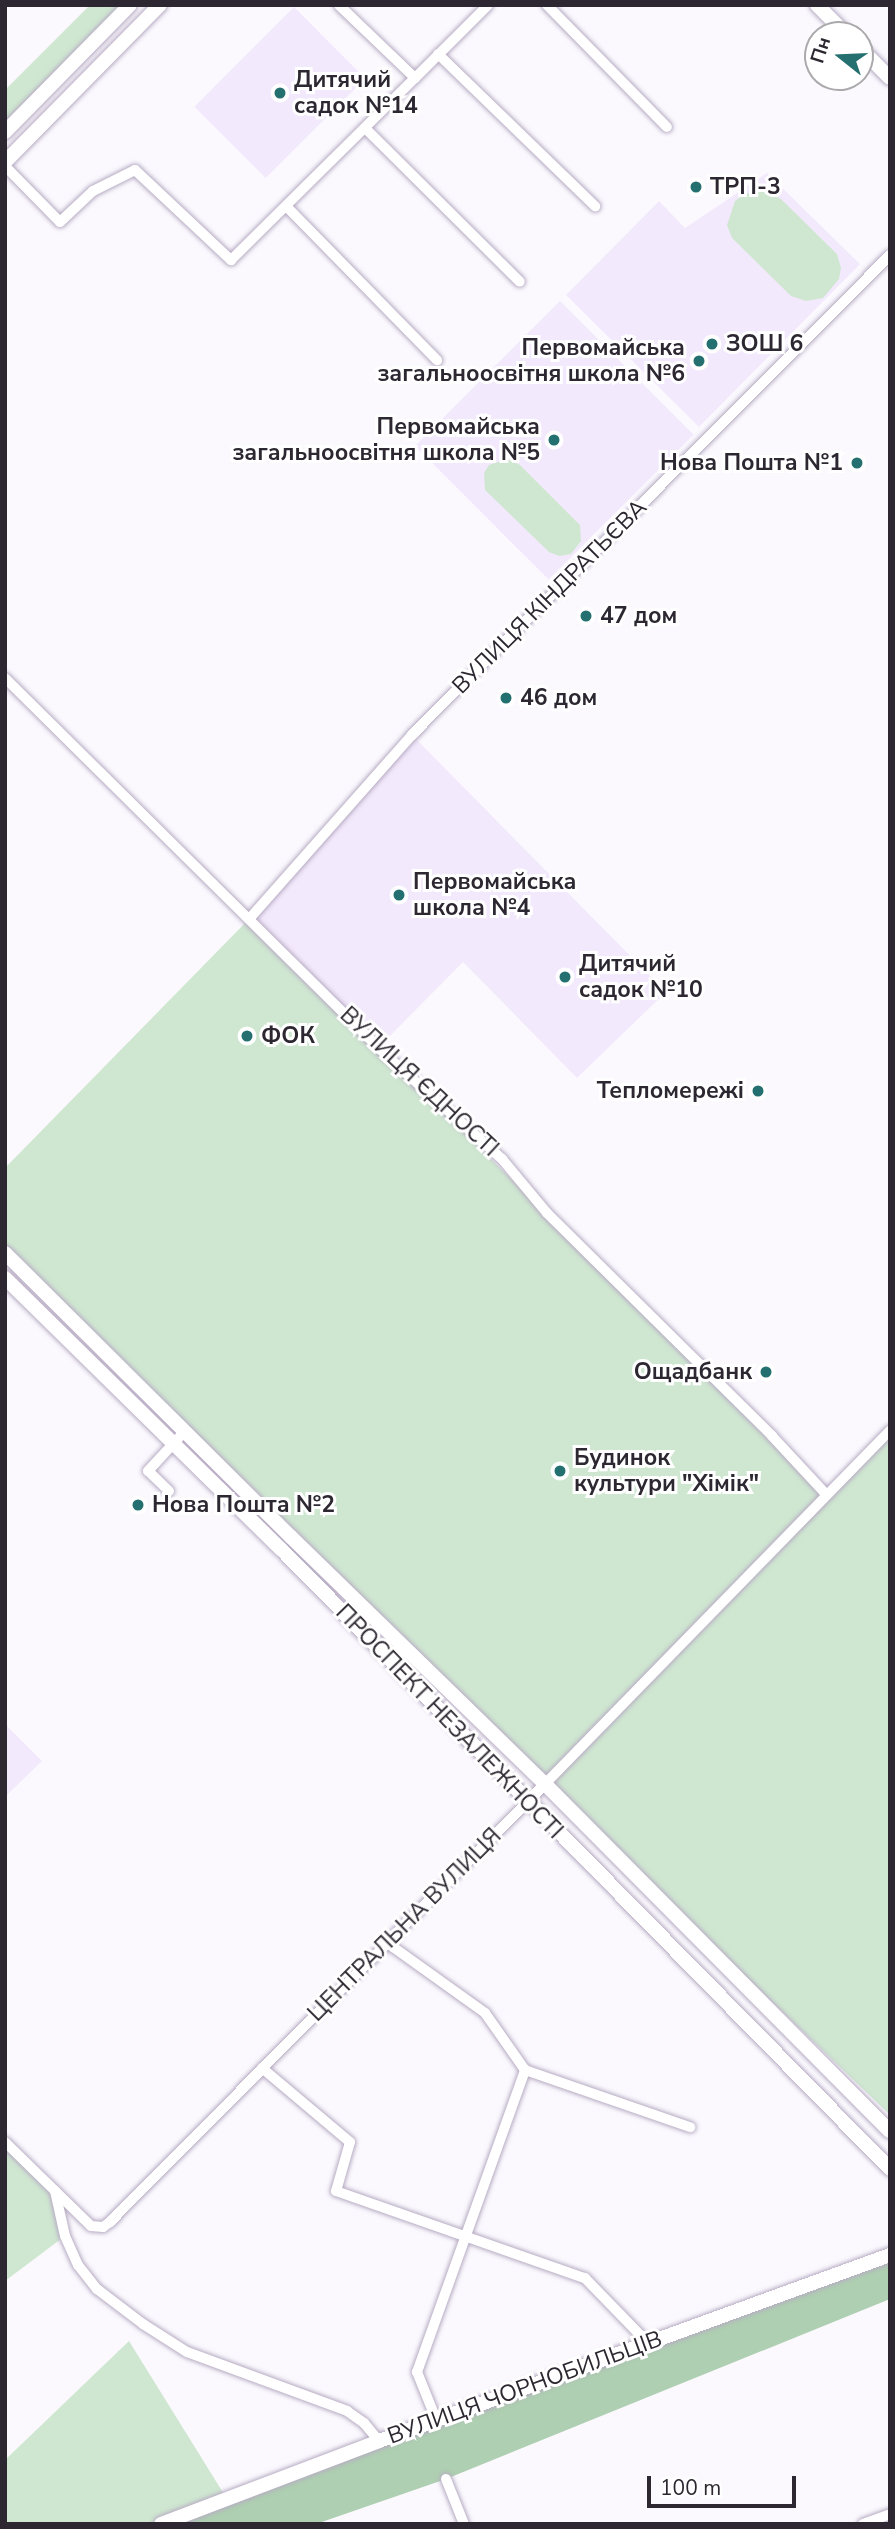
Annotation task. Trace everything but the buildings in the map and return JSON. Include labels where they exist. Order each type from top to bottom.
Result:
[{"type":"street","points":[[5,132],[130,5]]},
{"type":"street","points":[[160,5],[5,164],[60,222],[93,191],[135,170],[231,260],[488,5]]},
{"type":"street","points":[[339,5],[415,78]]},
{"type":"street","points":[[547,5],[667,127]]},
{"type":"street","points":[[817,5],[833,21]]},
{"type":"street","points":[[439,54],[595,206]]},
{"type":"street","points":[[874,62],[890,78]]},
{"type":"street","points":[[365,128],[520,282]]},
{"type":"street","points":[[286,206],[438,359]]},
{"type":"street","name":"ВУЛИЦЯ КІНДРАТЬЄВА","points":[[250,918],[412,735],[890,255]]},
{"type":"street","name":"ВУЛИЦЯ ЄДНОСТІ","points":[[5,678],[386,1055],[502,1159],[547,1213],[772,1436],[825,1493]]},
{"type":"street","name":"ПРОСПЕКТ НЕЗАЛЕЖНОСТІ","points":[[5,1252],[184,1432],[545,1784],[890,2131]]},
{"type":"street","name":"ПРОСПЕКТ НЕЗАЛЕЖНОСТІ","points":[[5,1278],[281,1549],[890,2169]]},
{"type":"street","name":"ЦЕНТРАЛЬНА ВУЛИЦЯ","points":[[55,2191],[91,2226],[98,2228],[110,2222],[545,1784],[825,1493],[890,1431]]},
{"type":"street","points":[[169,1491],[148,1471],[184,1432]]},
{"type":"street","points":[[386,1942],[485,2013],[524,2070],[690,2127]]},
{"type":"street","points":[[262,2068],[350,2142],[336,2191],[585,2278],[648,2343]]},
{"type":"street","points":[[436,2419],[417,2372],[524,2070]]},
{"type":"street","points":[[5,2142],[55,2191],[65,2236],[78,2266],[97,2289],[159,2336],[208,2361],[347,2411],[364,2423],[379,2441]]},
{"type":"street","name":"ВУЛИЦЯ ЧОРНОБИЛЬЦІВ","points":[[166,2523],[436,2419],[890,2255]]},
{"type":"street","points":[[446,2479],[464,2524]]},
{"type":"street","points":[[863,2524],[890,2514]]},
{"type":"shaded area","name":"Дитячий садок №14","points":[[294,7],[365,78],[266,178],[194,107]]},
{"type":"shaded area","name":"Первомайська загальноосвітня школа №6","points":[[767,173],[860,264],[699,427],[566,295],[659,201],[685,228]]},
{"type":"shaded area","name":"Первомайська загальноосвітня школа №5","points":[[560,301],[694,435],[549,580],[415,446]]},
{"type":"shaded area","name":"Первомайська школа №4","points":[[412,735],[666,992],[577,1078],[463,962],[379,1047],[250,918]]},
{"type":"shaded area","points":[[5,1724],[42,1761],[5,1797]]},
{"type":"green space","points":[[90,5],[130,5],[5,132],[5,90]]},
{"type":"green space","points":[[762,190],[781,199],[837,254],[841,268],[839,279],[823,298],[806,301],[791,296],[732,238],[727,225],[735,201],[744,194]]},
{"type":"green space","points":[[507,459],[520,465],[580,525],[581,541],[571,554],[559,556],[549,552],[485,490],[484,473],[489,465]]},
{"type":"green space","points":[[250,918],[825,1493],[890,1432],[890,2115],[545,1784],[5,1252],[5,1168]]},
{"type":"green space","points":[[5,2142],[55,2191],[65,2236],[5,2281]]},
{"type":"green space","points":[[890,2255],[890,2299],[446,2479],[316,2524],[161,2524]]},
{"type":"green space","points":[[129,2341],[227,2499],[161,2524],[5,2524],[5,2460]]},
{"type":"place","name":"Дитячий садок №14","points":[[280,93]]},
{"type":"place","name":"ТРП-3","points":[[696,187]]},
{"type":"place","name":"ЗОШ 6","points":[[712,344]]},
{"type":"place","name":"Первомайська загальноосвітня школа №6","points":[[699,361]]},
{"type":"place","name":"Первомайська загальноосвітня школа №5","points":[[554,440]]},
{"type":"place","name":"Нова Пошта №1","points":[[857,463]]},
{"type":"place","name":"47 дом","points":[[586,616]]},
{"type":"place","name":"46 дом","points":[[506,698]]},
{"type":"place","name":"Первомайська школа №4","points":[[399,895]]},
{"type":"place","name":"Дитячий садок №10","points":[[565,977]]},
{"type":"place","name":"ФОК","points":[[247,1036]]},
{"type":"place","name":"Тепломережі","points":[[758,1091]]},
{"type":"place","name":"Ощадбанк","points":[[766,1372]]},
{"type":"place","name":"Будинок культури \"Хімік\"","points":[[560,1471]]},
{"type":"place","name":"Нова Пошта №2","points":[[138,1505]]}]
